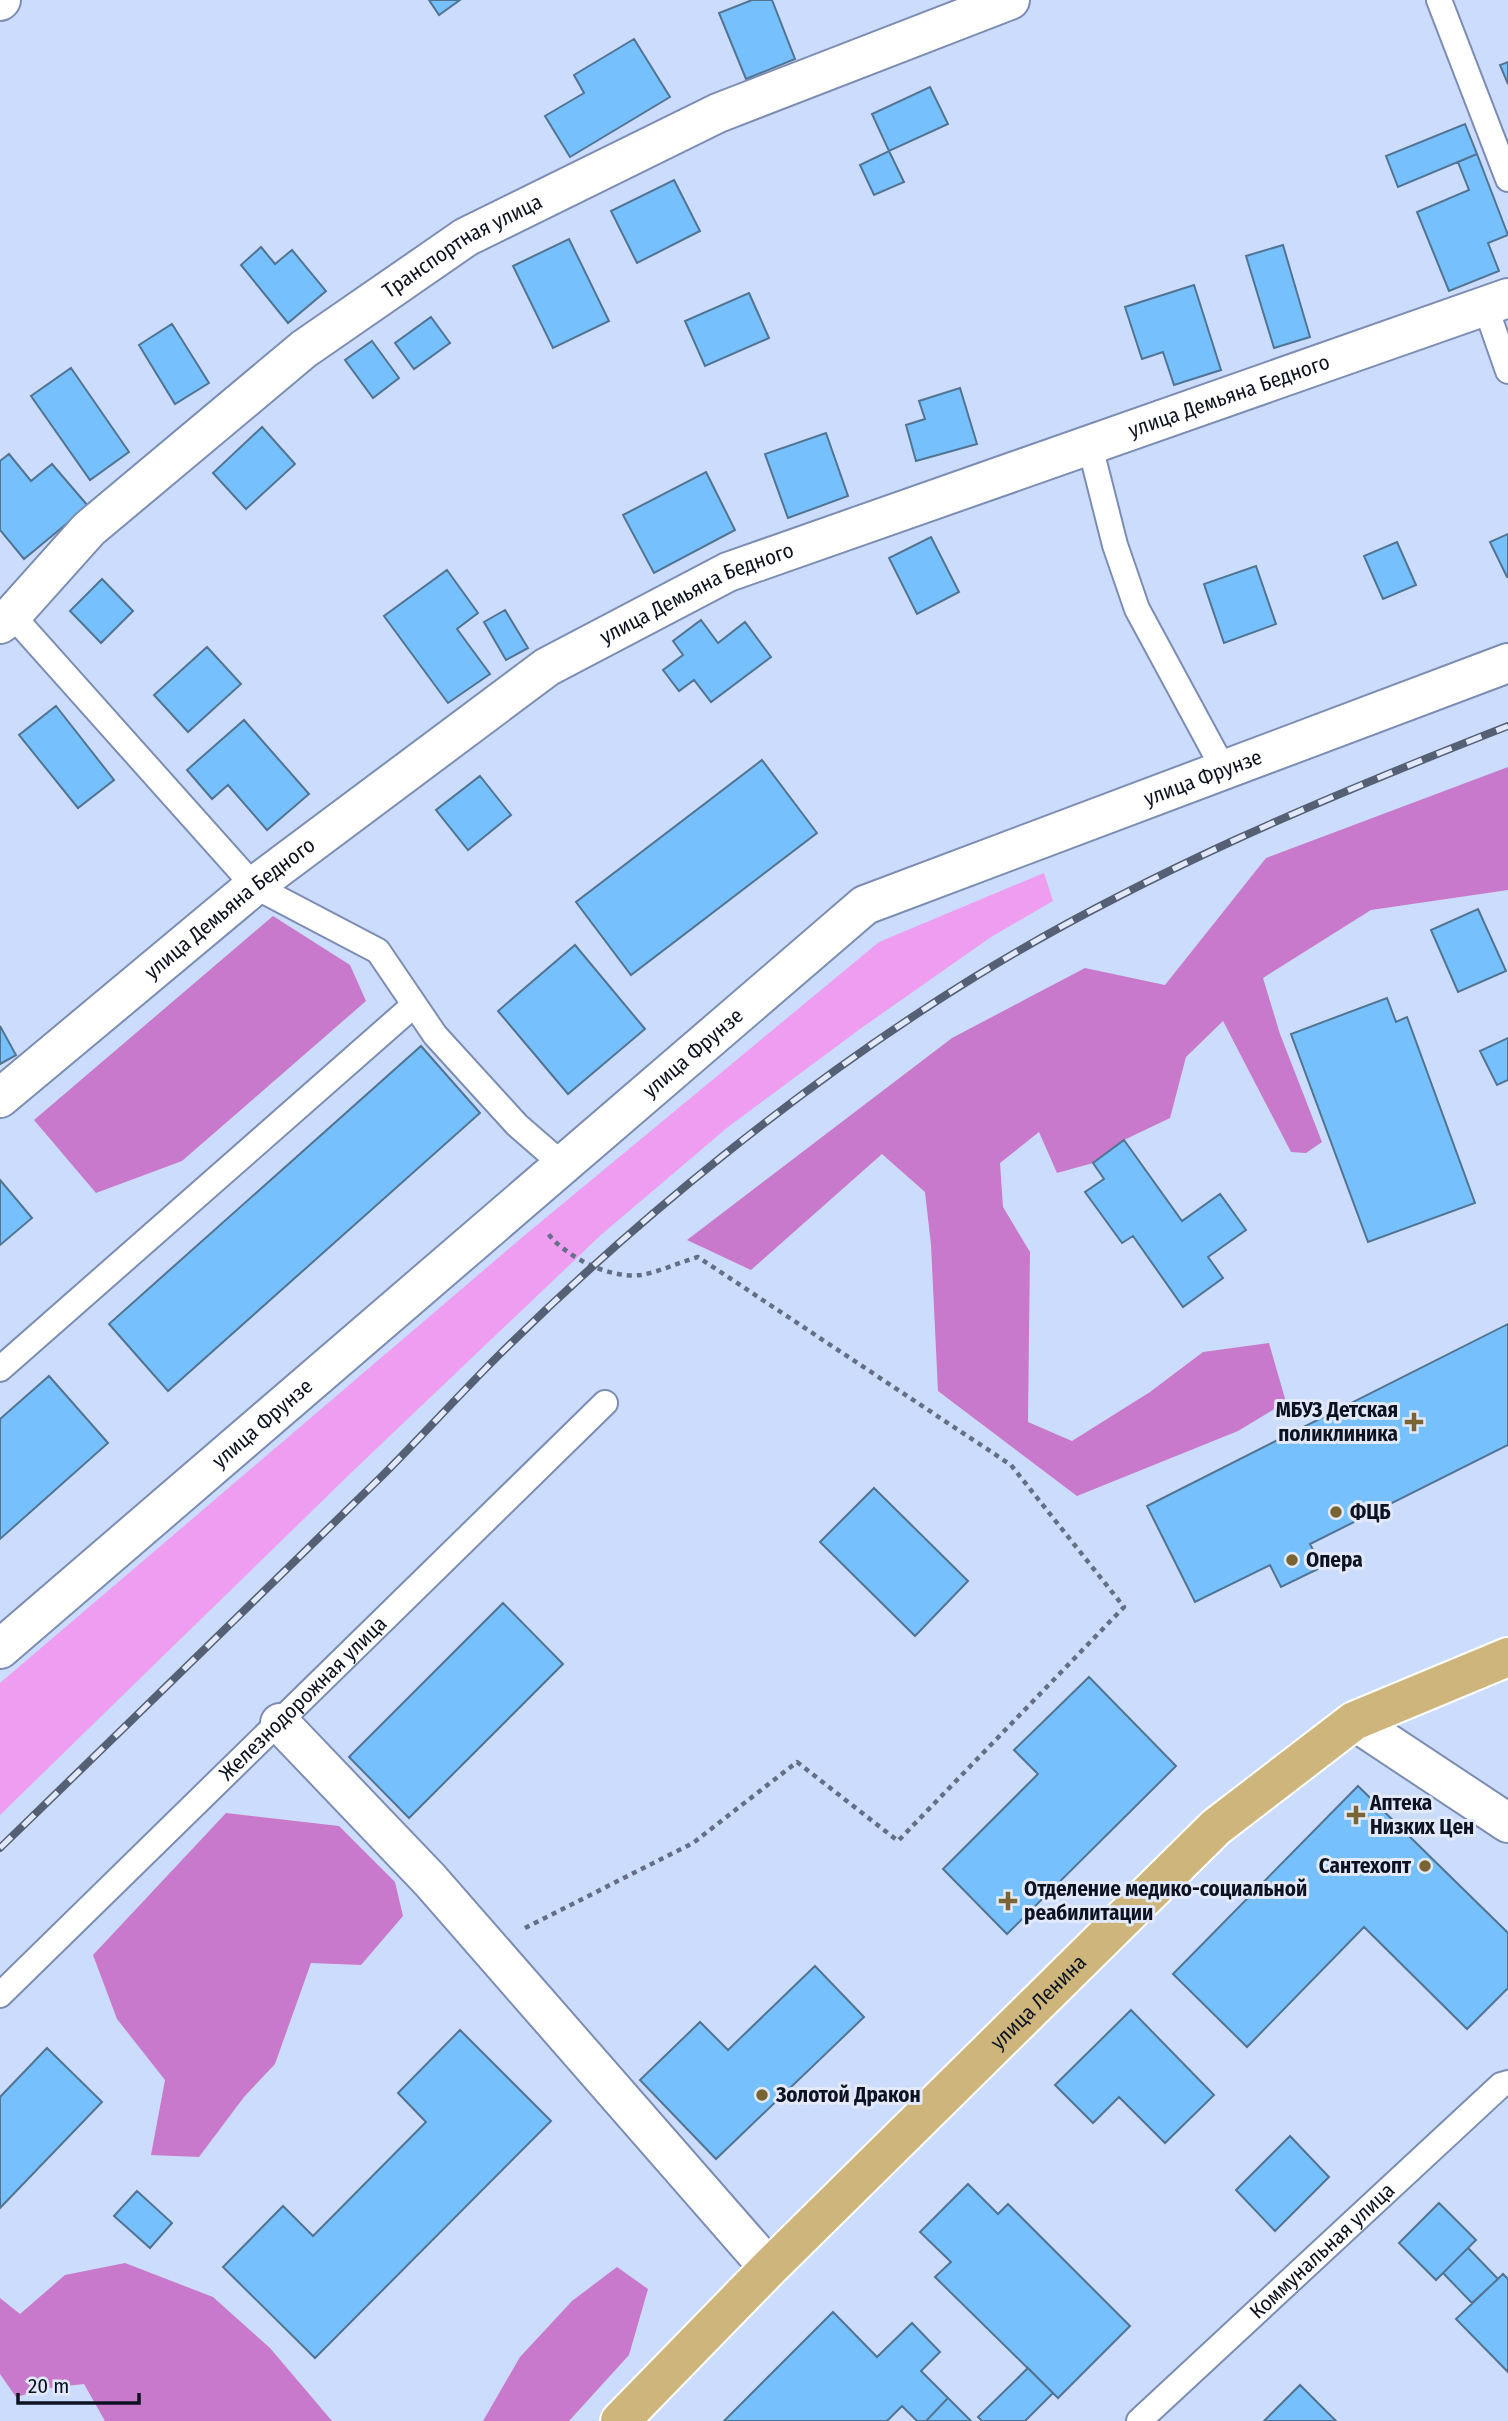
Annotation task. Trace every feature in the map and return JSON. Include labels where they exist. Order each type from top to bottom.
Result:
[{"type":"main road","name":"улица Ленина","points":[[620,2421],[769,2268],[1216,1827],[1354,1720],[1508,1657]]},
{"type":"street","name":"Транспортная улица","points":[[6,620],[89,529],[304,349],[466,237],[718,113],[1010,0]]},
{"type":"street","name":"улица Демьяна Бедного","points":[[0,1098],[254,886],[547,667],[728,572],[1497,303]]},
{"type":"street","name":"улица Фрунзе","points":[[0,1649],[865,905],[1223,768],[1508,663]]},
{"type":"street","points":[[1354,1720],[1508,1823]]},
{"type":"street","points":[[280,1723],[430,1880],[769,2268]]},
{"type":"lane","points":[[1439,0],[1508,179]]},
{"type":"lane","points":[[1497,303],[1508,371]]},
{"type":"lane","points":[[1090,446],[1115,545],[1137,609],[1223,768]]},
{"type":"lane","points":[[6,620],[254,886],[378,951],[435,1035],[517,1125],[563,1165]]},
{"type":"lane","points":[[0,1369],[414,1004]]},
{"type":"lane","name":"Железнодорожная улица","points":[[0,1995],[605,1404]]},
{"type":"lane","name":"Коммунальная улица","points":[[1139,2421],[1501,2085],[1508,2083]]},
{"type":"path","points":[[488,1946],[693,1843],[797,1762],[898,1841],[1124,1607],[1011,1465],[698,1257],[639,1275],[594,1268],[557,1246],[523,1199]]},
{"type":"shaded area","points":[[1508,767],[1508,890],[1371,910],[1263,978],[1280,1034],[1322,1142],[1306,1153],[1291,1152],[1223,1021],[1186,1057],[1170,1118],[1124,1140],[1093,1163],[1057,1173],[1039,1132],[1000,1163],[1003,1207],[1030,1252],[1028,1422],[1072,1441],[1150,1392],[1203,1352],[1269,1343],[1286,1402],[1238,1431],[1077,1496],[938,1391],[931,1245],[925,1192],[882,1154],[751,1270],[687,1240],[952,1038],[1085,968],[1165,985],[1266,858]]},
{"type":"shaded area","points":[[1044,873],[1053,901],[991,937],[860,1029],[728,1127],[602,1234],[354,1470],[0,1815],[0,1683],[525,1235],[879,942]]},
{"type":"shaded area","points":[[273,916],[350,965],[366,1001],[182,1161],[96,1193],[34,1120]]},
{"type":"shaded area","points":[[226,1813],[339,1826],[395,1882],[403,1916],[361,1965],[311,1963],[275,2064],[244,2097],[199,2157],[151,2155],[165,2080],[117,2019],[93,1955]]},
{"type":"shaded area","points":[[125,2263],[213,2297],[270,2348],[332,2421],[105,2421],[84,2384],[49,2388],[16,2397],[0,2374],[0,2298],[20,2314],[65,2275]]},
{"type":"shaded area","points":[[617,2267],[648,2289],[629,2355],[569,2421],[483,2421],[520,2357],[572,2301]]},
{"type":"building","points":[[429,0],[460,0],[439,15]]},
{"type":"building","points":[[752,0],[772,0],[795,59],[746,79],[719,13]]},
{"type":"building","points":[[634,39],[670,97],[570,157],[545,116],[584,93],[574,75]]},
{"type":"building","points":[[1508,62],[1508,84],[1500,65]]},
{"type":"building","points":[[930,87],[948,124],[889,151],[872,114]]},
{"type":"building","points":[[1465,124],[1477,154],[1398,187],[1386,156]]},
{"type":"building","points":[[889,151],[904,182],[874,195],[860,165]]},
{"type":"building","points":[[1477,154],[1508,235],[1488,243],[1499,271],[1449,291],[1417,212],[1469,190],[1458,162]]},
{"type":"building","points":[[674,180],[700,231],[637,263],[611,211]]},
{"type":"building","points":[[569,239],[609,321],[553,348],[513,266]]},
{"type":"building","points":[[1283,245],[1310,337],[1274,348],[1246,256]]},
{"type":"building","points":[[261,247],[275,264],[292,250],[326,291],[288,323],[241,265]]},
{"type":"building","points":[[1194,285],[1221,370],[1174,385],[1163,352],[1142,359],[1125,307]]},
{"type":"building","points":[[749,293],[769,338],[705,366],[685,321]]},
{"type":"building","points":[[431,317],[450,343],[414,369],[395,343]]},
{"type":"building","points":[[172,324],[209,383],[175,404],[139,345]]},
{"type":"building","points":[[372,341],[399,378],[373,398],[345,360]]},
{"type":"building","points":[[71,368],[129,452],[90,480],[31,396]]},
{"type":"building","points":[[960,388],[977,444],[916,461],[906,425],[925,419],[919,401]]},
{"type":"building","points":[[262,427],[295,464],[246,509],[213,473]]},
{"type":"building","points":[[826,433],[848,496],[788,518],[765,454]]},
{"type":"building","points":[[9,454],[31,481],[52,464],[88,506],[24,559],[0,530],[0,461]]},
{"type":"building","points":[[706,472],[735,530],[654,573],[623,515]]},
{"type":"building","points":[[1508,534],[1508,577],[1507,577],[1490,542]]},
{"type":"building","points":[[931,537],[959,592],[917,614],[889,558]]},
{"type":"building","points":[[1397,542],[1416,585],[1383,599],[1364,556]]},
{"type":"building","points":[[1256,566],[1276,624],[1224,643],[1204,584]]},
{"type":"building","points":[[447,570],[478,613],[457,629],[490,674],[448,703],[384,616]]},
{"type":"building","points":[[102,579],[133,611],[101,643],[70,611]]},
{"type":"building","points":[[505,610],[528,648],[506,660],[484,622]]},
{"type":"building","points":[[701,620],[718,643],[745,622],[771,657],[711,702],[694,680],[679,691],[663,670],[683,655],[673,641]]},
{"type":"building","points":[[207,647],[241,684],[188,732],[154,695]]},
{"type":"building","points":[[56,706],[114,780],[78,808],[19,735]]},
{"type":"building","points":[[244,720],[309,794],[267,830],[228,785],[212,799],[187,770]]},
{"type":"building","points":[[762,760],[817,833],[631,975],[576,902]]},
{"type":"building","points":[[480,776],[511,815],[468,850],[436,810]]},
{"type":"building","points":[[1478,909],[1506,971],[1458,992],[1431,930]]},
{"type":"building","points":[[575,945],[645,1029],[568,1094],[498,1011]]},
{"type":"building","points":[[1387,998],[1396,1022],[1407,1017],[1475,1203],[1368,1242],[1291,1034]]},
{"type":"building","points":[[0,1026],[16,1055],[0,1064]]},
{"type":"building","points":[[1508,1038],[1508,1080],[1497,1085],[1480,1051]]},
{"type":"building","points":[[421,1046],[480,1113],[168,1391],[109,1324]]},
{"type":"building","points":[[1124,1140],[1182,1221],[1220,1194],[1246,1230],[1208,1257],[1223,1278],[1183,1307],[1133,1236],[1122,1243],[1085,1192],[1104,1179],[1093,1163]]},
{"type":"building","points":[[0,1180],[32,1218],[0,1245]]},
{"type":"building","points":[[1508,1324],[1508,1445],[1310,1544],[1322,1567],[1281,1587],[1270,1565],[1195,1602],[1147,1506]]},
{"type":"building","points":[[49,1376],[108,1443],[0,1539],[0,1419]]},
{"type":"building","points":[[874,1488],[968,1581],[915,1636],[820,1542]]},
{"type":"building","points":[[503,1603],[563,1664],[409,1818],[349,1757]]},
{"type":"building","points":[[1089,1677],[1176,1766],[1007,1934],[943,1869],[1038,1774],[1014,1750]]},
{"type":"building","points":[[1358,1786],[1508,1933],[1508,1988],[1467,2029],[1364,1927],[1247,2047],[1173,1974]]},
{"type":"building","points":[[815,1966],[864,2017],[716,2159],[640,2080],[700,2022],[728,2050]]},
{"type":"building","points":[[1131,2010],[1214,2095],[1165,2143],[1119,2097],[1093,2123],[1055,2085]]},
{"type":"building","points":[[460,2030],[551,2121],[315,2358],[223,2267],[283,2206],[313,2236],[426,2122],[398,2093]]},
{"type":"building","points":[[47,2048],[102,2102],[0,2208],[0,2097]]},
{"type":"building","points":[[1290,2136],[1329,2177],[1275,2231],[1236,2190]]},
{"type":"building","points":[[968,2184],[998,2214],[1008,2204],[1130,2326],[1058,2398],[935,2277],[951,2262],[920,2232]]},
{"type":"building","points":[[137,2191],[172,2223],[150,2248],[114,2216]]},
{"type":"building","points":[[1439,2203],[1476,2240],[1436,2280],[1399,2243]]},
{"type":"building","points":[[1468,2248],[1498,2279],[1472,2303],[1443,2273]]},
{"type":"building","points":[[1503,2274],[1508,2279],[1508,2372],[1456,2319]]},
{"type":"building","points":[[833,2312],[877,2357],[912,2323],[940,2352],[921,2371],[948,2398],[926,2421],[917,2421],[902,2406],[887,2421],[724,2421]]},
{"type":"building","points":[[1028,2368],[1053,2393],[1025,2421],[982,2421],[978,2417]]},
{"type":"building","points":[[1300,2385],[1336,2421],[1264,2421]]},
{"type":"building","points":[[948,2398],[971,2421],[926,2421]]},
{"type":"railway","points":[[0,1848],[383,1475],[550,1306],[664,1204],[785,1107],[910,1018],[1037,940],[1102,905],[1302,810],[1508,726]]},
{"type":"place","name":"МБУЗ Детская поликлиника","points":[[1414,1422]]},
{"type":"place","name":"ФЦБ","points":[[1336,1512]]},
{"type":"place","name":"Опера","points":[[1292,1560]]},
{"type":"place","name":"Аптека Низких Цен","points":[[1356,1815]]},
{"type":"place","name":"Сантехопт","points":[[1425,1866]]},
{"type":"place","name":"Отделение медико-социальной реабилитации","points":[[1008,1901]]},
{"type":"place","name":"Золотой Дракон","points":[[762,2095]]}]
